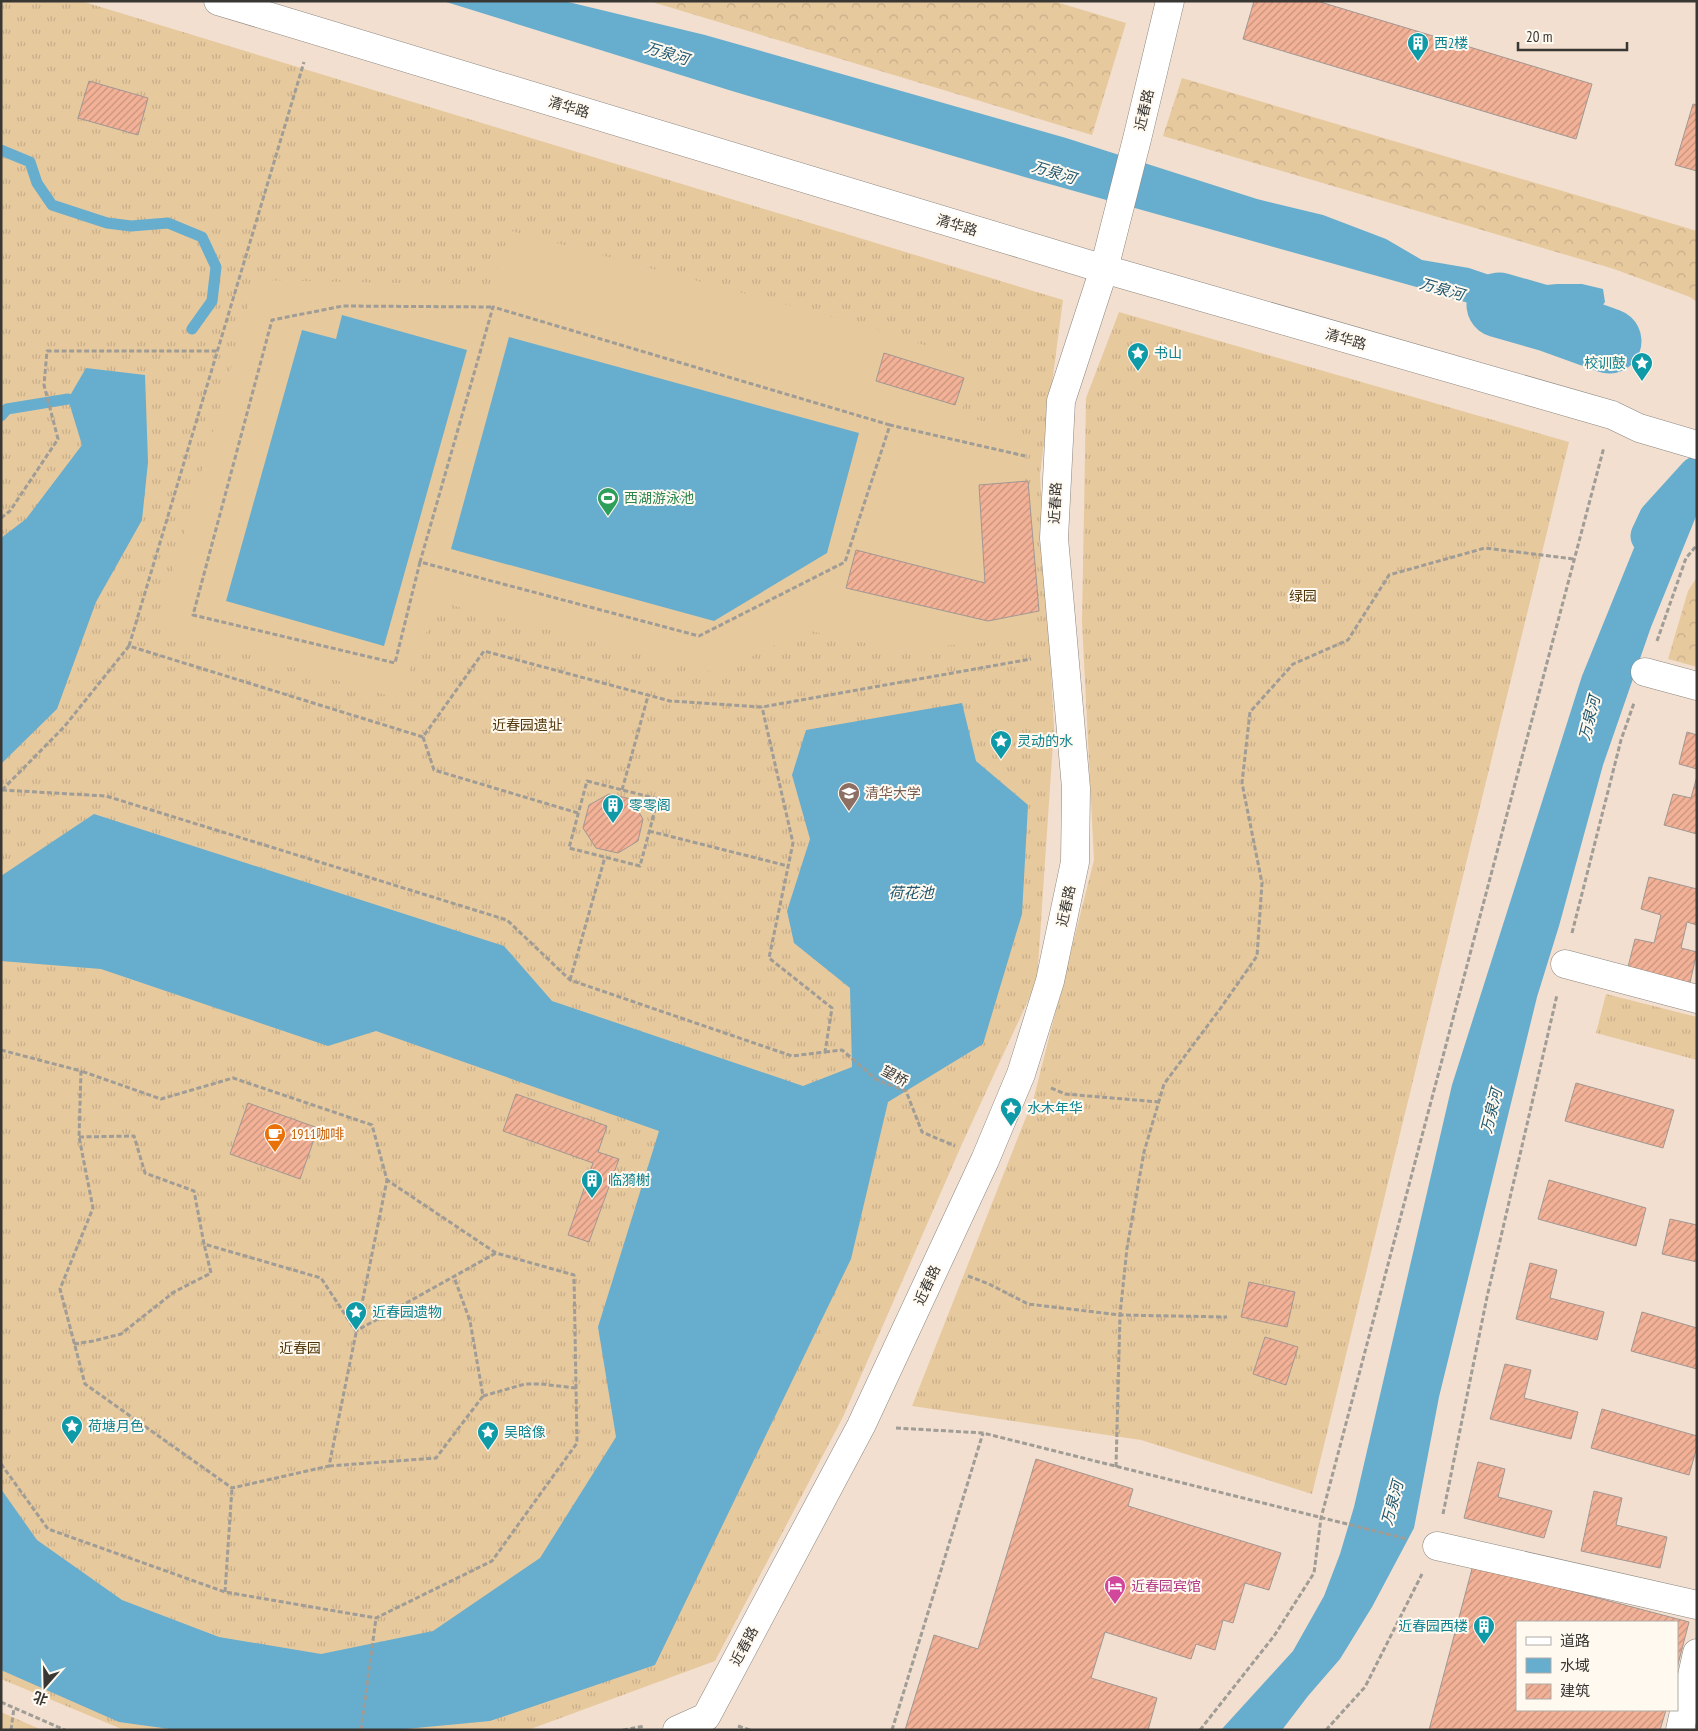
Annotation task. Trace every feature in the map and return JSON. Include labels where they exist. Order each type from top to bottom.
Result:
[{"type":"street","name":"清华路","points":[[218,1],[1104,269],[1612,415],[1639,428],[1697,445]]},
{"type":"street","name":"近春路","points":[[677,1730],[702,1724],[861,1426],[986,1160],[1021,1074],[1050,982],[1075,862],[1076,788],[1054,538],[1061,401],[1104,269],[1138,139],[1170,1]]},
{"type":"street","points":[[1645,672],[1697,686]]},
{"type":"street","points":[[1565,964],[1697,998]]},
{"type":"street","points":[[1437,1546],[1697,1605]]},
{"type":"street","points":[[1680,1730],[1697,1653]]},
{"type":"path","points":[[2,790],[64,727],[129,646],[304,62]]},
{"type":"path","points":[[493,307],[420,562],[395,663],[193,615],[272,320],[343,306],[493,307],[890,425],[1058,464]]},
{"type":"path","points":[[1,518],[10,511],[58,439],[44,385],[47,351],[218,351]]},
{"type":"path","points":[[1200,1730],[1274,1636],[1314,1572],[1321,1518],[1612,415]]},
{"type":"path","points":[[420,562],[699,636],[845,562],[890,425]]},
{"type":"path","points":[[1326,1730],[1365,1686],[1437,1546],[1487,1297],[1620,740],[1686,558],[1697,545]]},
{"type":"path","points":[[1116,1467],[1120,1314],[1127,1248],[1144,1152],[1164,1084],[1257,956],[1262,883],[1242,782],[1250,712],[1293,664],[1348,640],[1389,575],[1485,548],[1574,559]]},
{"type":"path","points":[[129,646],[423,737]]},
{"type":"path","points":[[423,737],[484,651],[670,702],[762,707],[1064,653]]},
{"type":"path","points":[[622,790],[648,696]]},
{"type":"path","points":[[2,790],[106,796],[507,920],[570,980],[792,1056],[826,1052],[832,1008],[769,958],[793,843],[762,707]]},
{"type":"path","points":[[423,737],[434,770],[578,813]]},
{"type":"path","points":[[587,781],[622,790],[658,799],[640,866],[570,848],[587,781]]},
{"type":"path","points":[[649,830],[788,866]]},
{"type":"path","points":[[570,980],[606,857]]},
{"type":"path","points":[[1,1050],[81,1071],[161,1099],[233,1078],[372,1125],[387,1180],[329,1466]]},
{"type":"path","name":"望桥","points":[[826,1052],[842,1050],[877,1080],[906,1091],[922,1132]]},
{"type":"path","points":[[81,1071],[79,1137],[93,1208],[60,1289],[85,1384],[232,1488],[329,1466],[436,1458],[483,1396],[524,1384],[576,1388]]},
{"type":"path","points":[[1021,1074],[1064,1094],[1159,1102]]},
{"type":"path","points":[[74,1344],[93,1342],[121,1334],[174,1292],[211,1273],[194,1190],[145,1173],[134,1136],[79,1137]]},
{"type":"path","points":[[1,1464],[48,1529],[225,1592],[376,1618],[492,1561],[577,1444],[574,1275],[496,1253],[387,1180]]},
{"type":"path","points":[[204,1244],[321,1278],[356,1331]]},
{"type":"path","points":[[356,1331],[496,1253]]},
{"type":"path","points":[[936,1264],[989,1284],[1028,1304],[1120,1314],[1228,1317]]},
{"type":"path","points":[[454,1277],[470,1321],[483,1396]]},
{"type":"path","points":[[861,1426],[983,1433],[1437,1546]]},
{"type":"path","points":[[892,1730],[983,1433]]},
{"type":"path","points":[[225,1592],[232,1488]]},
{"type":"path","points":[[361,1730],[376,1618]]},
{"type":"path","points":[[1,1702],[65,1730]]},
{"type":"path","points":[[11,1730],[14,1708]]},
{"type":"shaded area","name":"清华大学","points":[[1,1],[1697,1],[1697,1730],[1,1730]]},
{"type":"green space","name":"近春园遗址","points":[[1,1],[81,1],[1063,300],[1040,474],[1054,728],[1037,981],[962,1144],[843,1417],[715,1661],[528,1730],[124,1730],[1,1679]]},
{"type":"green space","points":[[649,1],[1053,1],[1126,23],[1092,135]]},
{"type":"green space","points":[[1182,78],[1697,231],[1697,302],[1690,297],[1614,269],[1163,136]]},
{"type":"green space","name":"西湖游泳池","points":[[511,231],[870,327],[977,363],[960,415],[1023,432],[1033,638],[898,650],[806,630],[717,673],[440,602],[397,698],[157,628],[256,280],[491,285]]},
{"type":"green space","name":"绿园","points":[[1119,312],[1569,442],[1312,1494],[1141,1440],[912,1406],[1034,1097],[1094,860],[1082,622],[1086,398]]},
{"type":"green space","points":[[1697,577],[1697,667],[1668,659],[1688,591]]},
{"type":"green space","points":[[1606,994],[1697,1017],[1697,1060],[1596,1033]]},
{"type":"green space","points":[[1,1712],[42,1730],[1,1730]]},
{"type":"water","points":[[443,1],[564,1],[705,35],[1066,138],[1257,199],[1323,215],[1386,239],[1422,260],[1469,268],[1525,287],[1582,284],[1603,289],[1605,302],[1591,320],[1581,338],[1420,288],[1028,178],[732,91]]},
{"type":"water","points":[[342,315],[467,350],[384,646],[226,601],[302,330],[336,339]]},
{"type":"water","points":[[509,337],[859,433],[827,553],[714,621],[451,549]]},
{"type":"water","points":[[86,368],[145,375],[148,462],[142,520],[96,602],[57,709],[1,764],[1,538],[26,519],[82,445],[68,399]]},
{"type":"water","points":[[1668,489],[1697,499],[1697,514],[1651,627],[1603,765],[1559,926],[1537,997],[1439,1397],[1414,1528],[1372,1607],[1340,1659],[1282,1730],[1221,1730],[1293,1651],[1324,1596],[1340,1554],[1354,1507],[1452,1085],[1582,676],[1649,511]]},
{"type":"water","name":"荷花池","points":[[962,703],[976,761],[1028,805],[1022,914],[983,1044],[888,1102],[851,1259],[655,1665],[490,1721],[395,1730],[177,1730],[119,1722],[1,1670],[1,1489],[37,1540],[122,1600],[219,1637],[321,1654],[433,1631],[540,1558],[616,1437],[598,1327],[659,1131],[376,1031],[328,1046],[101,969],[1,961],[1,876],[94,814],[504,946],[552,1001],[803,1086],[852,1067],[850,988],[794,943],[787,911],[810,839],[792,775],[806,730]]},
{"type":"building","name":"西2楼","points":[[1254,1],[1317,1],[1592,84],[1576,139],[1243,39]]},
{"type":"building","points":[[89,81],[148,98],[138,135],[78,118]]},
{"type":"building","points":[[1693,104],[1697,105],[1697,171],[1675,165]]},
{"type":"building","points":[[884,353],[964,378],[955,405],[876,381]]},
{"type":"building","points":[[1028,481],[1039,611],[988,621],[846,588],[856,550],[985,583],[979,485]]},
{"type":"building","points":[[1687,732],[1697,735],[1697,769],[1679,764]]},
{"type":"building","points":[[1697,776],[1697,834],[1664,825],[1673,794],[1691,798]]},
{"type":"building","name":"零零阁","points":[[609,794],[631,799],[643,819],[638,841],[618,853],[596,848],[583,828],[589,805]]},
{"type":"building","points":[[1649,877],[1697,889],[1697,925],[1687,922],[1681,948],[1697,952],[1689,987],[1627,971],[1635,939],[1654,943],[1661,915],[1641,909]]},
{"type":"building","points":[[1576,1083],[1674,1110],[1663,1148],[1565,1121]]},
{"type":"building","name":"临漪榭","points":[[516,1094],[607,1126],[598,1152],[619,1159],[589,1242],[568,1235],[593,1163],[503,1131]]},
{"type":"building","points":[[248,1103],[318,1128],[300,1179],[230,1154]]},
{"type":"building","points":[[1549,1180],[1646,1208],[1636,1246],[1538,1219]]},
{"type":"building","points":[[1670,1219],[1697,1225],[1697,1262],[1662,1254]]},
{"type":"building","points":[[1530,1263],[1557,1270],[1550,1298],[1604,1312],[1597,1340],[1516,1319]]},
{"type":"building","points":[[1249,1282],[1295,1292],[1287,1327],[1241,1317]]},
{"type":"building","points":[[1642,1312],[1697,1328],[1697,1369],[1631,1351]]},
{"type":"building","points":[[1265,1337],[1298,1347],[1286,1385],[1253,1374]]},
{"type":"building","points":[[1505,1364],[1531,1370],[1524,1398],[1578,1412],[1571,1439],[1490,1419]]},
{"type":"building","points":[[1602,1409],[1697,1436],[1697,1447],[1689,1475],[1591,1448]]},
{"type":"building","name":"近春园宾馆","points":[[1036,1459],[1133,1489],[1128,1506],[1281,1553],[1269,1590],[1245,1583],[1233,1623],[1223,1620],[1215,1650],[1196,1644],[1191,1659],[1105,1632],[1091,1678],[1157,1698],[1148,1730],[905,1730],[934,1635],[978,1649]]},
{"type":"building","points":[[1478,1462],[1505,1469],[1498,1497],[1552,1511],[1544,1538],[1464,1518]]},
{"type":"building","points":[[1594,1491],[1622,1498],[1616,1525],[1667,1537],[1660,1568],[1581,1551]]},
{"type":"building","name":"近春园西楼","points":[[1473,1565],[1689,1622],[1678,1664],[1678,1621],[1516,1621],[1516,1711],[1666,1711],[1660,1730],[1429,1730]]},
{"type":"waterway","points":[[1,150],[30,162],[37,183],[52,205],[107,223],[131,226],[168,223],[202,237],[216,267],[212,301],[192,329]]},
{"type":"waterway","name":"万泉河","points":[[1499,305],[1548,319],[1609,341]]},
{"type":"waterway","points":[[1,416],[7,409],[68,399]]},
{"type":"waterway","name":"万泉河","points":[[1650,536],[1658,519],[1697,476]]},
{"type":"place","name":"西2楼","points":[[1418,62]]},
{"type":"place","name":"书山","points":[[1138,372]]},
{"type":"place","name":"校训鼓","points":[[1642,382]]},
{"type":"place","name":"西湖游泳池","points":[[608,517]]},
{"type":"place","name":"灵动的水","points":[[1001,760]]},
{"type":"place","name":"清华大学","points":[[849,812]]},
{"type":"place","name":"零零阁","points":[[613,824]]},
{"type":"place","name":"水木年华","points":[[1011,1127]]},
{"type":"place","name":"1911咖啡","points":[[275,1153]]},
{"type":"place","name":"临漪榭","points":[[592,1199]]},
{"type":"place","name":"近春园遗物","points":[[356,1331]]},
{"type":"place","name":"荷塘月色","points":[[72,1445]]},
{"type":"place","name":"吴晗像","points":[[488,1451]]},
{"type":"place","name":"近春园宾馆","points":[[1115,1605]]},
{"type":"place","name":"近春园西楼","points":[[1484,1645]]},
{"type":"park label","name":"近春园","points":[[300,1348]]}]
